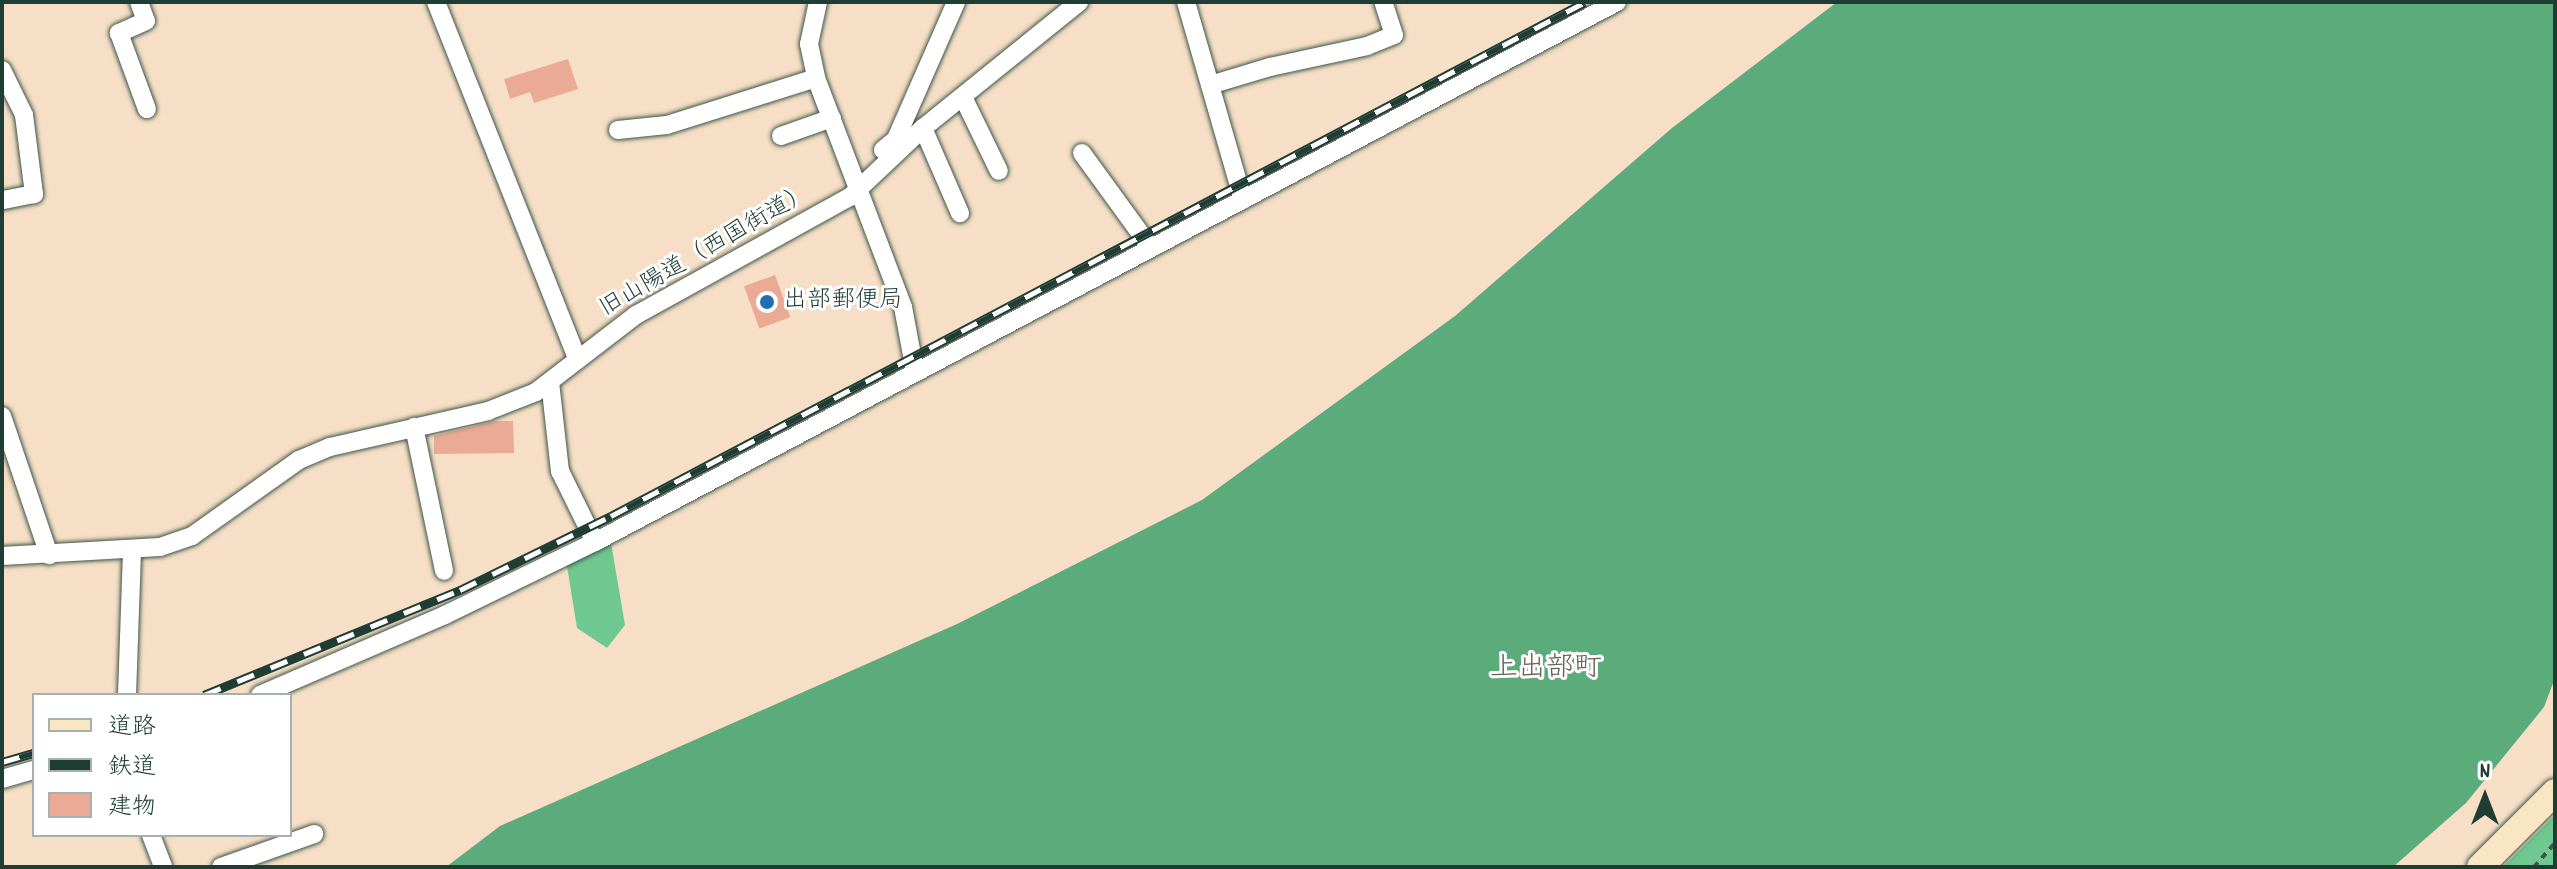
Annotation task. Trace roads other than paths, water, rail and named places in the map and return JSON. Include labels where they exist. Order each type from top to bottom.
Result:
[{"type":"main road","points":[[2480,867],[2555,792]]},
{"type":"street","points":[[139,2],[146,21],[119,33],[147,109]]},
{"type":"street","points":[[436,2],[577,359]]},
{"type":"street","points":[[818,2],[809,44],[816,78],[903,307],[915,371]]},
{"type":"street","points":[[859,188],[866,166],[896,139],[956,2]]},
{"type":"street","name":"旧山陽道（西国街道）","points":[[2,556],[132,551],[160,547],[192,536],[299,460],[330,447],[516,402],[550,382],[636,315],[832,208],[859,188],[923,128],[1079,2]]},
{"type":"street","points":[[1186,2],[1243,200]]},
{"type":"street","points":[[1210,85],[1270,67],[1367,46],[1394,35],[1383,2]]},
{"type":"street","points":[[265,693],[445,615],[595,542],[1617,2]]},
{"type":"street","points":[[2,70],[24,115],[34,194],[2,200]]},
{"type":"street","points":[[618,130],[667,125],[816,78]]},
{"type":"street","points":[[963,97],[999,171]]},
{"type":"street","points":[[781,136],[832,118]]},
{"type":"street","points":[[923,128],[960,213]]},
{"type":"street","points":[[1082,153],[1151,248]]},
{"type":"street","points":[[550,382],[560,471],[595,542]]},
{"type":"street","points":[[2,416],[49,555]]},
{"type":"street","points":[[414,427],[444,571]]},
{"type":"street","points":[[127,693],[132,551]]},
{"type":"street","points":[[2,779],[32,771]]},
{"type":"street","points":[[221,867],[314,834]]},
{"type":"street","points":[[152,837],[163,867]]},
{"type":"railway","points":[[209,693],[460,590],[611,516],[1585,2]]},
{"type":"railway","points":[[2,762],[32,754]]},
{"type":"place","name":"出部郵便局","points":[[767,302]]},
{"type":"district","name":"上出部町","points":[[1546,670]]}]
